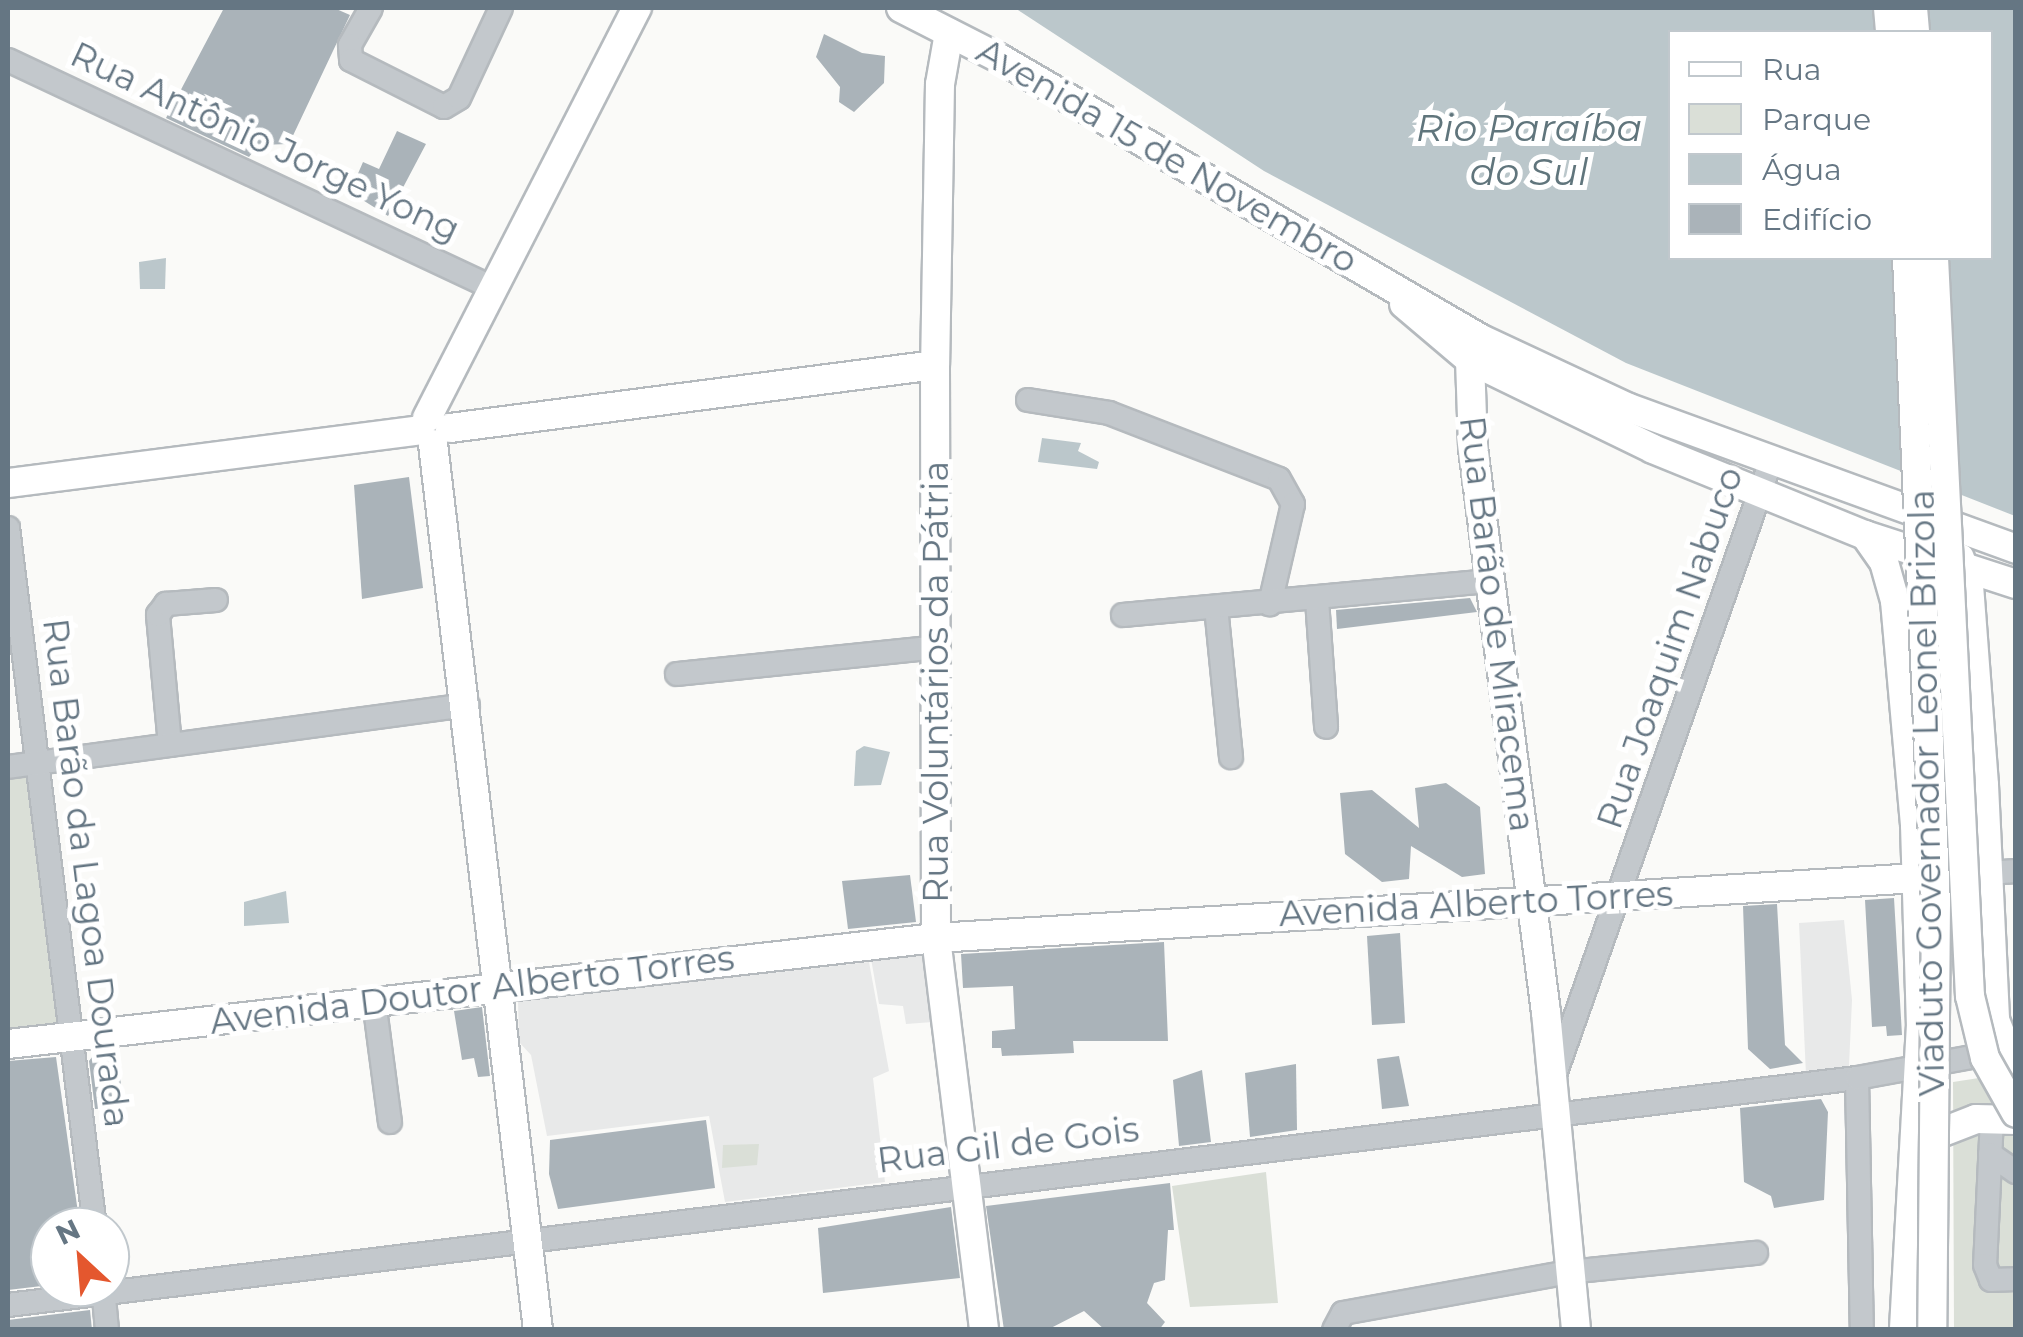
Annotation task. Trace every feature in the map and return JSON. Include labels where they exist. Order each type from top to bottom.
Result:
[{"type":"main road","points":[[538,1330],[468,705],[432,430],[492,288],[637,8]]},
{"type":"main road","name":"Avenida 15 de Novembro","points":[[901,8],[1379,278],[1475,349],[1762,496],[1865,535],[2016,584]]},
{"type":"main road","name":"Rua Voluntários da Pátria","points":[[950,34],[940,84],[936,938],[984,1330]]},
{"type":"main road","name":"Viaduto Governador Leonel Brizola","points":[[1907,260],[1936,903],[1932,1330]]},
{"type":"main road","name":"Viaduto Governador Leonel Brizola","points":[[1934,260],[1970,996],[1985,1058],[2008,1117]]},
{"type":"main road","name":"Avenida 15 de Novembro","points":[[1475,349],[2016,552]]},
{"type":"main road","name":"Rua Barão de Miracema","points":[[1475,349],[1472,448],[1546,1012],[1576,1330]]},
{"type":"main road","points":[[8,482],[936,364]]},
{"type":"main road","points":[[1904,508],[1955,562],[1970,624],[1984,786],[1994,1005],[2012,1057]]},
{"type":"main road","points":[[1865,535],[1884,562],[1895,601],[1912,783],[1919,1067],[1904,1330]]},
{"type":"main road","points":[[1895,601],[1955,562],[2016,552]]},
{"type":"main road","points":[[1970,624],[1997,599],[2016,593]]},
{"type":"main road","points":[[1905,718],[1929,741],[1962,738],[1978,719]]},
{"type":"main road","points":[[1912,783],[1942,765],[1968,770],[1984,786]]},
{"type":"main road","name":"Avenida Alberto Torres","points":[[936,938],[1532,898],[1916,878]]},
{"type":"main road","name":"Avenida Doutor Alberto Torres","points":[[8,1044],[936,938]]},
{"type":"main road","points":[[1913,1145],[1948,1126],[2008,1117]]},
{"type":"street","points":[[370,8],[350,45],[351,60],[444,107],[459,98],[501,8]]},
{"type":"street","name":"Rua Antônio Jorge Yong","points":[[8,60],[492,288]]},
{"type":"street","points":[[1028,400],[1109,413],[1279,479],[1292,504],[1270,604]]},
{"type":"street","name":"Rua Joaquim Nabuco","points":[[1552,1084],[1582,1009],[1771,461]]},
{"type":"street","name":"Rua Barão da Lagoa Dourada","points":[[8,528],[93,1207]]},
{"type":"street","points":[[1123,615],[1317,600],[1490,580]]},
{"type":"street","points":[[170,745],[158,614],[166,604],[216,600]]},
{"type":"street","points":[[1317,600],[1326,727]]},
{"type":"street","points":[[1216,608],[1230,757]]},
{"type":"street","points":[[677,674],[939,646]]},
{"type":"street","points":[[8,767],[468,705]]},
{"type":"street","name":"Avenida Alberto Torres","points":[[1916,878],[2016,871]]},
{"type":"street","points":[[374,1002],[390,1122]]},
{"type":"street","points":[[1546,1012],[1582,1009]]},
{"type":"street","name":"Rua Gil de Gois","points":[[130,1287],[2012,1057]]},
{"type":"street","points":[[1857,1078],[1862,1330]]},
{"type":"street","points":[[2008,1117],[1990,1154],[1986,1274],[2016,1279]]},
{"type":"street","points":[[1990,1154],[2016,1172]]},
{"type":"street","points":[[1334,1330],[1343,1313],[1568,1272],[1756,1253]]},
{"type":"shaded area","points":[[1844,920],[1852,1000],[1849,1066],[1806,1075],[1799,923]]},
{"type":"shaded area","points":[[926,946],[933,1022],[906,1024],[903,1006],[879,1004],[870,953]]},
{"type":"shaded area","points":[[869,962],[889,1071],[873,1078],[885,1182],[725,1202],[709,1116],[547,1136],[531,1055],[519,1042],[518,1001]]},
{"type":"green space","points":[[31,772],[61,1029],[8,1036],[8,775]]},
{"type":"green space","points":[[1979,1078],[2015,1140],[2015,1329],[1954,1329],[1953,1082]]},
{"type":"green space","points":[[759,1144],[757,1165],[722,1168],[723,1145]]},
{"type":"green space","points":[[1266,1172],[1278,1303],[1190,1307],[1172,1186]]},
{"type":"water","name":"Rio Paraíba do Sul","points":[[1015,8],[2015,8],[2015,516],[1626,363],[1264,171]]},
{"type":"water","points":[[166,258],[165,289],[140,289],[139,262]]},
{"type":"water","points":[[1042,438],[1081,443],[1078,451],[1099,462],[1097,469],[1038,462]]},
{"type":"water","points":[[864,746],[890,752],[881,785],[854,786],[856,751]]},
{"type":"water","points":[[286,891],[289,923],[244,926],[244,902]]},
{"type":"building","points":[[224,8],[334,8],[350,15],[289,144],[258,145],[249,157],[166,118]]},
{"type":"building","points":[[824,34],[862,53],[885,56],[884,83],[854,112],[839,102],[840,87],[816,57]]},
{"type":"building","points":[[397,131],[426,144],[388,216],[350,192],[363,162],[379,169]]},
{"type":"building","points":[[409,477],[423,588],[362,599],[354,485]]},
{"type":"building","points":[[1470,598],[1477,612],[1337,629],[1336,610]]},
{"type":"building","points":[[1446,783],[1480,807],[1485,874],[1462,877],[1411,846],[1409,879],[1382,882],[1345,854],[1340,793],[1372,790],[1419,828],[1415,788]]},
{"type":"building","points":[[910,875],[916,922],[848,929],[842,881]]},
{"type":"building","points":[[1894,898],[1902,1035],[1887,1036],[1886,1026],[1872,1027],[1865,900]]},
{"type":"building","points":[[1777,904],[1785,1045],[1803,1063],[1770,1069],[1748,1049],[1743,906]]},
{"type":"building","points":[[1400,933],[1405,1023],[1372,1025],[1367,936]]},
{"type":"building","points":[[1164,942],[1168,1041],[1073,1041],[1074,1053],[1002,1056],[1001,1048],[992,1048],[992,1031],[1015,1029],[1013,986],[963,988],[961,954]]},
{"type":"building","points":[[482,1007],[490,1076],[478,1077],[474,1058],[462,1060],[454,1011]]},
{"type":"building","points":[[118,1051],[121,1086],[111,1087],[113,1108],[95,1109],[89,1061],[96,1052]]},
{"type":"building","points":[[1399,1056],[1409,1106],[1382,1109],[1377,1059]]},
{"type":"building","points":[[56,1057],[77,1207],[30,1207],[30,1287],[8,1290],[8,1061]]},
{"type":"building","points":[[1296,1064],[1297,1130],[1250,1137],[1245,1073]]},
{"type":"building","points":[[1202,1070],[1211,1142],[1179,1146],[1173,1080]]},
{"type":"building","points":[[1821,1099],[1828,1112],[1824,1200],[1774,1208],[1771,1196],[1744,1182],[1740,1108]]},
{"type":"building","points":[[706,1120],[715,1188],[558,1209],[549,1174],[550,1140]]},
{"type":"building","points":[[1170,1183],[1174,1230],[1168,1230],[1165,1280],[1154,1283],[1147,1303],[1165,1322],[1159,1330],[1105,1330],[1084,1311],[1047,1330],[1004,1330],[986,1206]]},
{"type":"building","points":[[951,1207],[960,1278],[823,1293],[818,1228]]},
{"type":"building","points":[[90,1310],[92,1330],[8,1330],[8,1320]]}]
